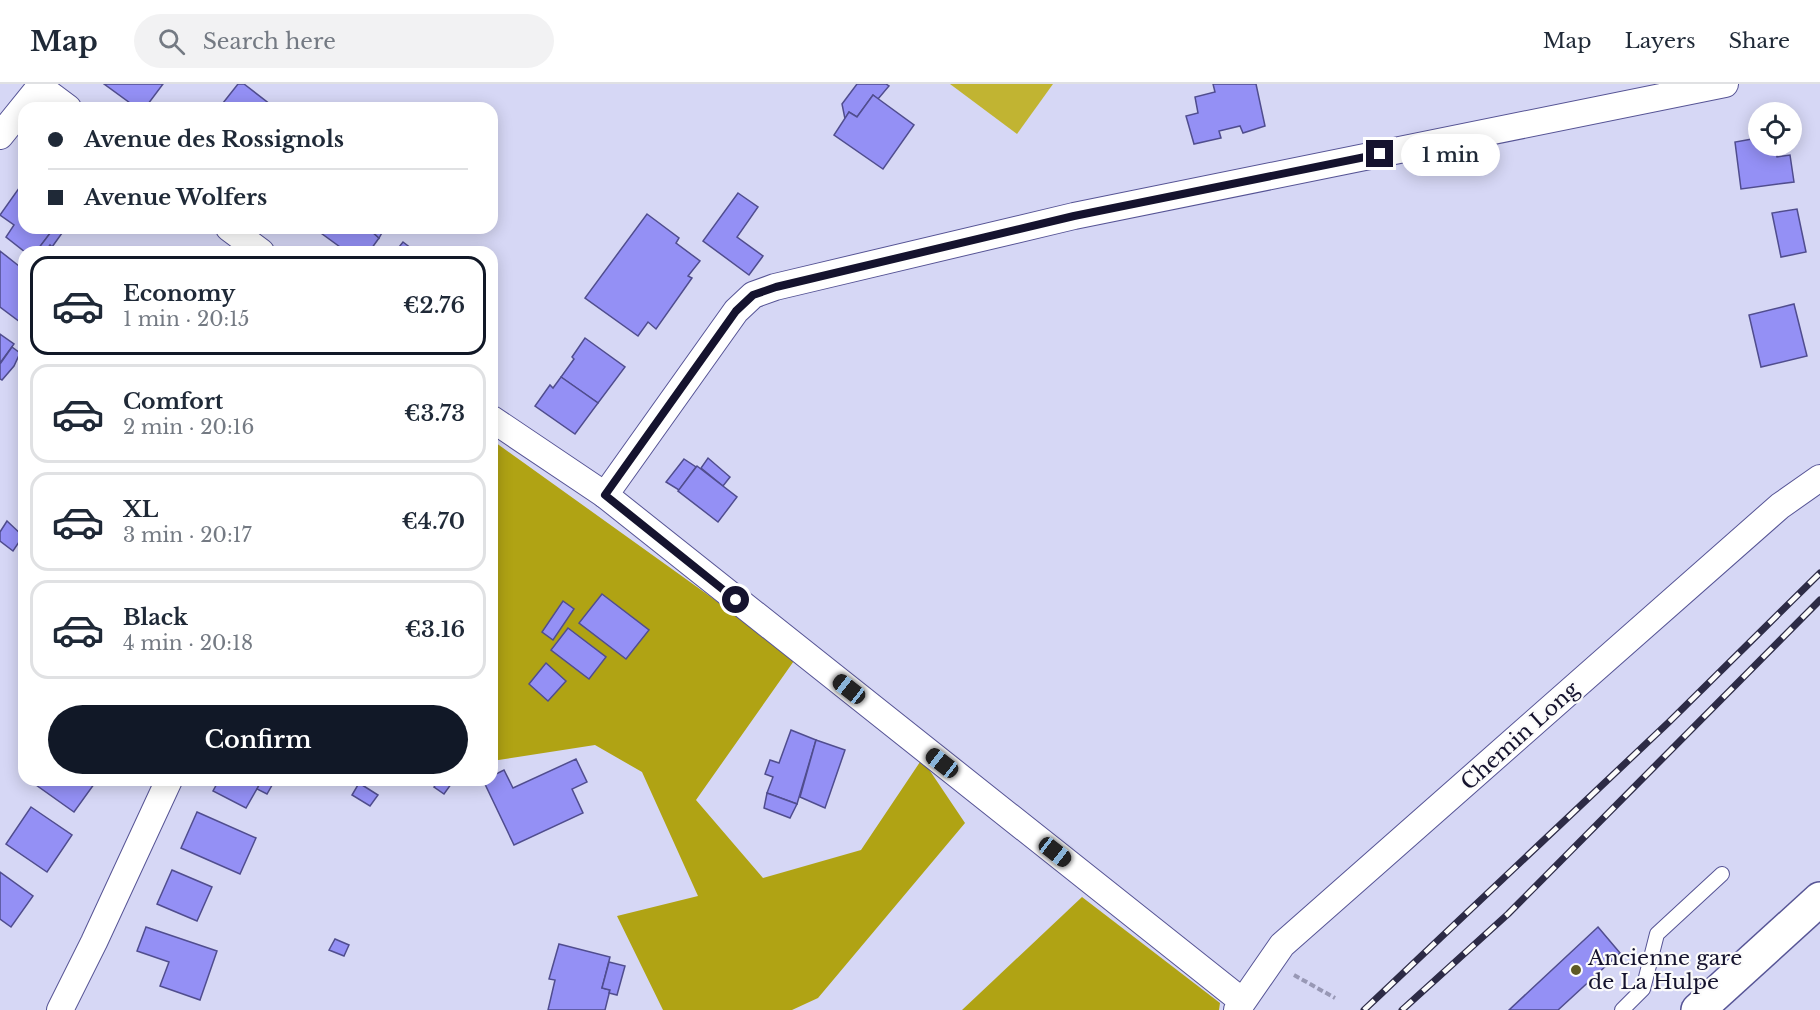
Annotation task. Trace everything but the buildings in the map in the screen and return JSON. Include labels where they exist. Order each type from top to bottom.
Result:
[{"type":"main road","points":[[1698,1010],[1820,899]]},
{"type":"street","points":[[605,495],[736,311],[753,295],[776,287],[1074,216],[1725,84]]},
{"type":"street","points":[[28,102],[41,86],[61,102]]},
{"type":"street","points":[[0,136],[18,114]]},
{"type":"street","points":[[237,234],[253,246]]},
{"type":"street","points":[[498,423],[605,495],[1240,1005]]},
{"type":"street","name":"Chemin Long","points":[[1240,1005],[1282,945],[1771,513],[1820,478]]},
{"type":"street","points":[[60,1010],[166,786]]},
{"type":"lane","points":[[1622,1010],[1643,989],[1657,934],[1722,874]]},
{"type":"path","points":[[1270,962],[1335,998]]},
{"type":"shaded area","points":[[950,84],[1053,84],[1017,134]]},
{"type":"shaded area","points":[[498,444],[796,658],[696,800],[763,878],[861,850],[922,759],[965,823],[818,998],[792,1010],[663,1010],[617,916],[698,896],[642,772],[595,745],[498,760]]},
{"type":"shaded area","points":[[1082,897],[1220,1003],[1219,1010],[962,1010]]},
{"type":"railway","points":[[1364,1010],[1669,722],[1820,573]]},
{"type":"railway","points":[[1402,1010],[1508,914],[1820,600]]},
{"type":"place","name":"Ancienne gare de La Hulpe","points":[[1576,970]]},
{"type":"route","points":[[736,600],[605,495],[736,311],[753,295],[776,287],[1074,216],[1380,154]]}]
